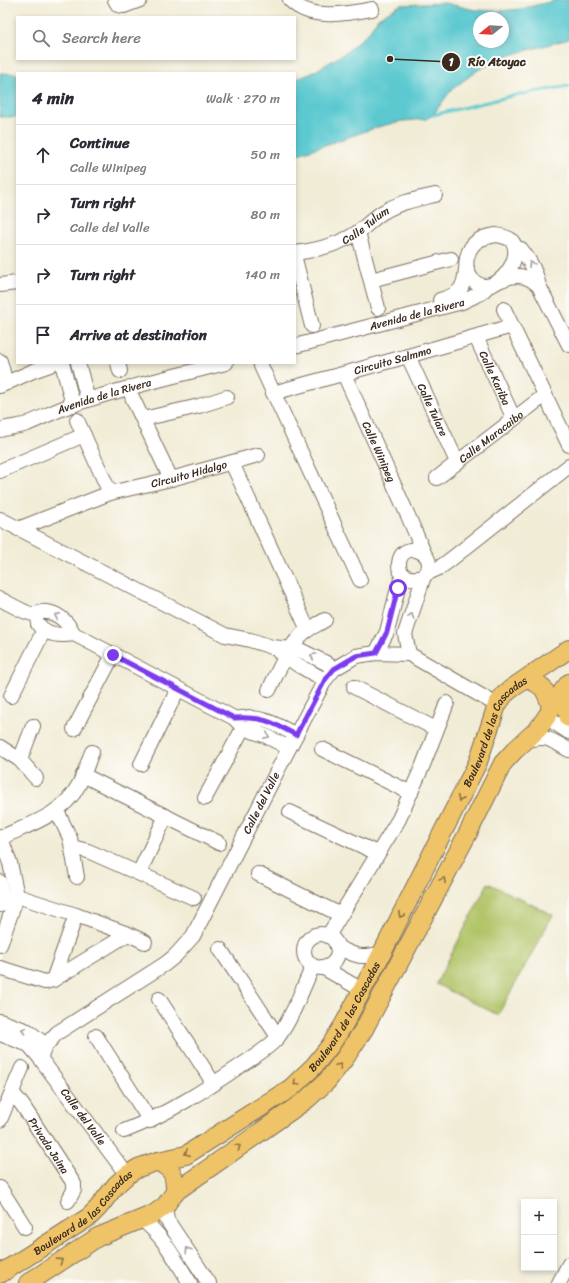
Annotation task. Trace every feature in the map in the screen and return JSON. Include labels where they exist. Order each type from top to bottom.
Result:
[{"type":"main road","name":"Boulevard de las Cascadas","points":[[0,1274],[88,1217],[98,1208],[116,1185],[127,1174],[138,1168],[158,1161],[186,1155],[291,1088],[314,1066],[330,1046],[344,1024],[382,953],[478,762],[497,705],[504,695],[569,649]]},
{"type":"main road","points":[[526,679],[535,682],[542,687],[548,696],[550,710]]},
{"type":"main road","name":"Boulevard de las Cascadas","points":[[28,1283],[98,1237],[124,1225],[142,1220],[306,1100],[327,1081],[345,1058],[364,1029],[468,833],[503,763],[539,728],[566,686]]},
{"type":"main road","points":[[566,686],[565,703],[569,718]]},
{"type":"main road","points":[[489,732],[494,742],[499,747],[520,746]]},
{"type":"main road","points":[[158,1161],[169,1168],[175,1178],[170,1199]]},
{"type":"main road","points":[[108,1196],[108,1208],[110,1215],[124,1225]]},
{"type":"street","points":[[115,0],[118,5],[124,6],[140,0]]},
{"type":"street","points":[[290,0],[300,8],[328,14],[350,14],[372,9]]},
{"type":"street","name":"Calle Tulum","points":[[296,253],[322,249],[336,244],[358,232],[384,211],[397,205],[435,195]]},
{"type":"street","points":[[358,232],[371,280],[387,314]]},
{"type":"street","points":[[501,280],[511,265],[515,249],[511,240],[496,235],[480,239],[473,244],[469,251],[466,269],[475,282],[481,286],[488,286],[518,275],[533,280],[539,286]]},
{"type":"street","points":[[515,249],[521,249],[535,271],[539,286],[569,345]]},
{"type":"street","points":[[371,280],[451,259]]},
{"type":"street","points":[[296,263],[312,326]]},
{"type":"street","name":"Avenida de la Rivera","points":[[296,338],[453,296],[459,292],[465,282],[466,269]]},
{"type":"street","points":[[0,285],[16,283]]},
{"type":"street","name":"Avenida de la Rivera","points":[[296,346],[387,314],[462,302],[481,293],[488,286]]},
{"type":"street","points":[[504,309],[569,445]]},
{"type":"street","name":"Circuito Salmmo","points":[[273,393],[512,326]]},
{"type":"street","name":"Calle Kariba","points":[[476,337],[514,419]]},
{"type":"street","name":"Calle Tulare","points":[[408,356],[457,462]]},
{"type":"street","points":[[0,361],[3,385],[56,364],[72,401]]},
{"type":"street","points":[[78,364],[87,396]]},
{"type":"street","name":"Avenida de la Rivera","points":[[3,429],[23,416],[36,410],[145,380],[194,364]]},
{"type":"street","name":"Avenida de la Rivera","points":[[145,380],[221,364]]},
{"type":"street","points":[[261,366],[360,580]]},
{"type":"street","name":"Calle Winipeg","points":[[344,374],[425,555]]},
{"type":"street","name":"Calle Maracaibo","points":[[437,478],[545,395]]},
{"type":"street","points":[[132,397],[171,479]]},
{"type":"street","points":[[143,419],[199,406],[227,397]]},
{"type":"street","points":[[77,420],[110,493]]},
{"type":"street","points":[[0,471],[84,435]]},
{"type":"street","points":[[232,462],[258,455]]},
{"type":"street","name":"Circuito Hidalgo","points":[[18,529],[110,493],[171,479],[232,462],[308,630]]},
{"type":"street","points":[[414,528],[407,552],[400,559],[399,565],[403,575],[409,579],[417,579],[439,568],[569,466]]},
{"type":"street","points":[[0,519],[225,635],[250,640],[288,653],[329,675],[356,656],[376,653],[409,654],[497,705]]},
{"type":"street","points":[[407,552],[416,550],[425,555],[450,560]]},
{"type":"street","points":[[409,654],[405,634],[428,568],[428,562],[425,555]]},
{"type":"street","points":[[376,653],[387,632],[398,588],[403,575]]},
{"type":"street","points":[[0,599],[33,615],[45,612],[55,614],[64,620],[74,634],[234,718],[247,722],[266,736],[289,748]]},
{"type":"street","points":[[33,615],[35,621],[44,630],[58,636],[74,634]]},
{"type":"street","points":[[269,690],[288,653],[298,638],[325,620]]},
{"type":"street","points":[[11,696],[44,630]]},
{"type":"street","points":[[387,632],[405,634]]},
{"type":"street","points":[[74,729],[113,655]]},
{"type":"street","name":"Calle del Valle","points":[[40,1058],[46,1045],[57,1032],[165,964],[185,946],[193,936],[289,748],[329,675]]},
{"type":"street","points":[[354,687],[436,729]]},
{"type":"street","points":[[141,764],[178,689]]},
{"type":"street","points":[[124,1131],[150,1121],[214,1084],[269,1047],[278,1037],[318,967],[331,964],[334,960],[338,951],[333,941],[341,915],[377,853],[399,819],[447,703]]},
{"type":"street","points":[[550,710],[552,721],[569,732]]},
{"type":"street","points":[[247,722],[270,721],[296,735]]},
{"type":"street","points":[[205,798],[247,722]]},
{"type":"street","points":[[20,760],[33,726]]},
{"type":"street","points":[[520,746],[539,737],[545,737],[569,750]]},
{"type":"street","points":[[0,747],[20,760],[36,778]]},
{"type":"street","points":[[322,748],[411,793]]},
{"type":"street","points":[[0,945],[10,863],[0,837],[57,811],[66,803],[77,788],[92,752]]},
{"type":"street","points":[[83,775],[218,843]]},
{"type":"street","points":[[57,811],[70,838],[77,877]]},
{"type":"street","points":[[290,812],[377,853]]},
{"type":"street","points":[[139,873],[166,816]]},
{"type":"street","points":[[72,847],[88,851],[194,898]]},
{"type":"street","points":[[258,874],[341,915]]},
{"type":"street","points":[[0,882],[5,899]]},
{"type":"street","points":[[5,899],[76,915],[128,934],[145,942]]},
{"type":"street","points":[[53,980],[76,915]]},
{"type":"street","points":[[0,968],[45,982],[53,980],[62,976],[128,934]]},
{"type":"street","points":[[362,990],[306,959],[304,950],[307,941],[310,937],[319,934],[333,941],[355,956],[364,957],[382,953]]},
{"type":"street","points":[[220,949],[278,1037]]},
{"type":"street","points":[[159,999],[214,1084]]},
{"type":"street","points":[[0,1021],[28,1031],[46,1045]]},
{"type":"street","name":"Calle del Valle","points":[[0,1034],[29,1045],[127,1174]]},
{"type":"street","points":[[96,1036],[150,1121]]},
{"type":"street","points":[[0,1120],[22,1068]]},
{"type":"street","name":"Privada Jaina","points":[[12,1092],[23,1106],[74,1184],[74,1190],[68,1201]]},
{"type":"street","points":[[0,1188],[25,1227]]},
{"type":"street","points":[[170,1199],[167,1220],[208,1283]]},
{"type":"street","points":[[142,1220],[151,1226],[158,1234],[190,1283]]},
{"type":"street","points":[[559,1283],[569,1264]]},
{"type":"green space","points":[[488,883],[553,915],[498,1015],[436,984]]},
{"type":"water","points":[[557,0],[569,0],[569,39],[510,55],[478,70],[455,87],[433,115],[426,119],[403,121],[381,126],[296,155],[296,80],[312,73],[345,53],[368,33],[378,18],[400,5],[445,3],[475,10],[497,11],[521,9]]},
{"type":"water","points":[[0,73],[16,74],[16,117],[0,117]]},
{"type":"waterway","points":[[430,114],[433,115],[516,95],[569,86]]},
{"type":"place","name":"Río Atoyac","points":[[390,59]]},
{"type":"route","points":[[113,655],[234,718],[249,717],[270,721],[296,735],[325,680],[334,669],[356,656],[376,653],[387,632],[398,588]]}]
